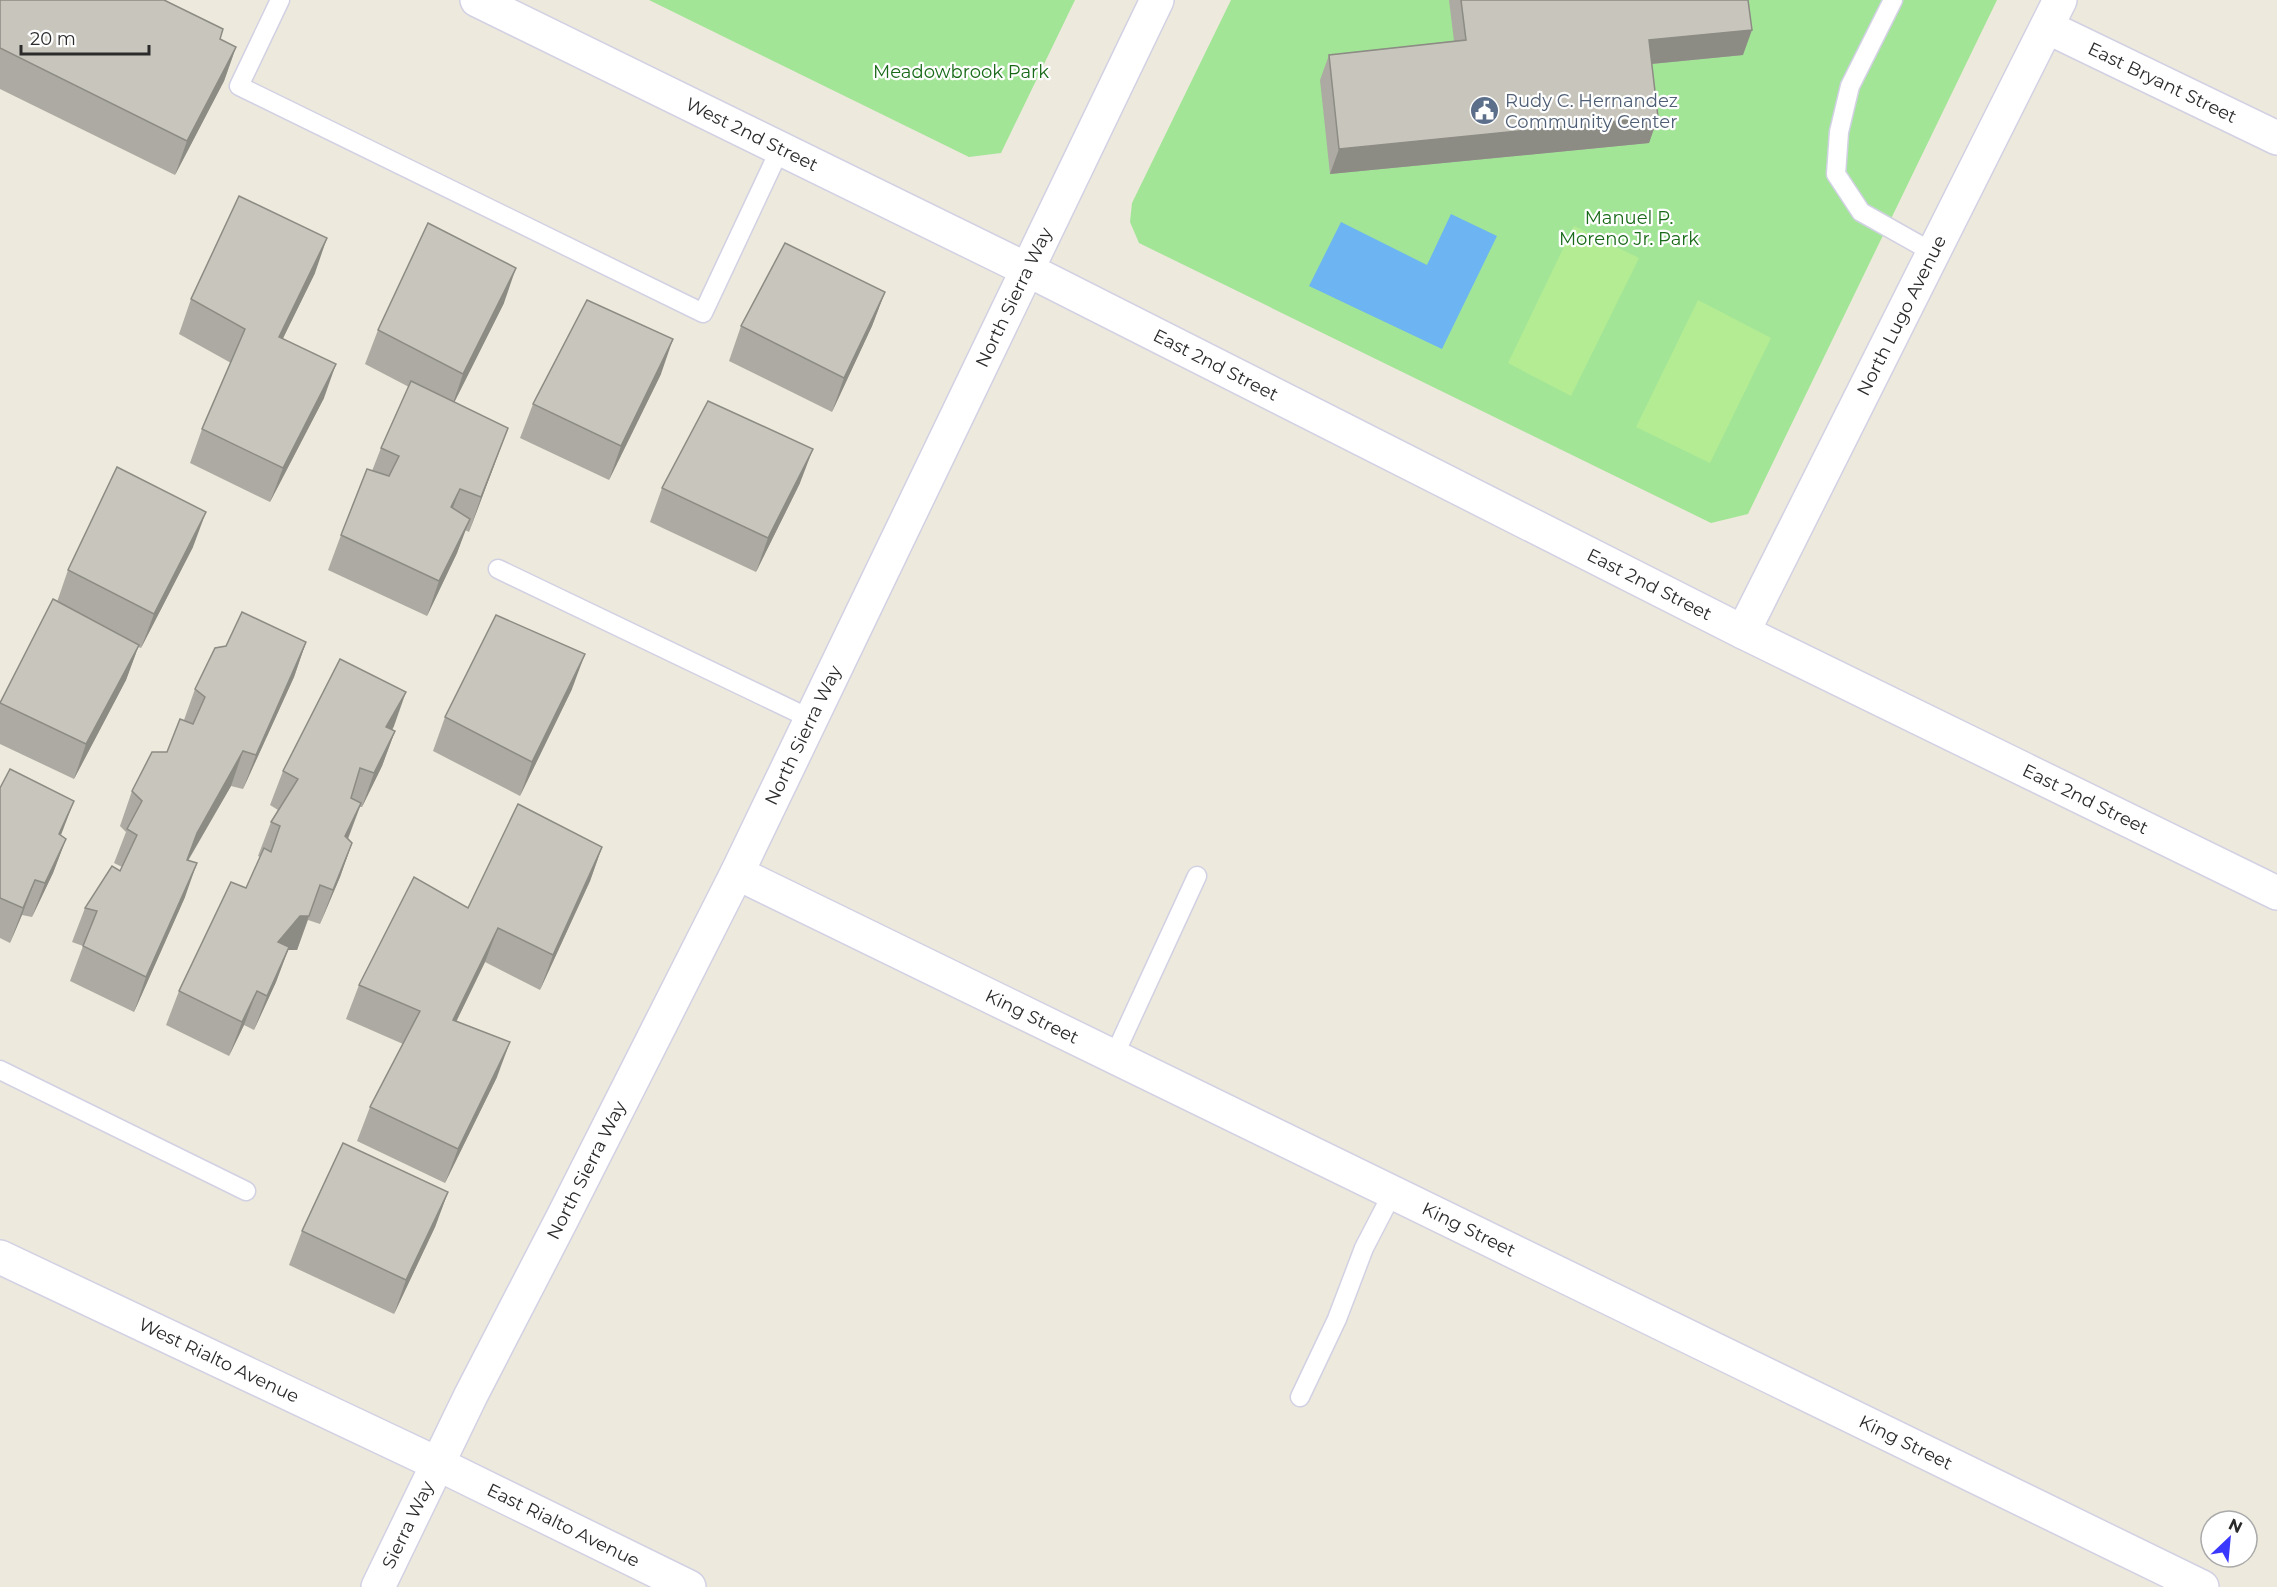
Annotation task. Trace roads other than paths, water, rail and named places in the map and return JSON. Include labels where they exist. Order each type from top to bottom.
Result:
[{"type":"street","name":"West 2nd Street","points":[[477,0],[1026,269]]},
{"type":"street","name":"North Sierra Way","points":[[438,1464],[737,873],[1157,0]]},
{"type":"street","name":"North Lugo Avenue","points":[[1743,632],[2054,14]]},
{"type":"street","name":"East Bryant Street","points":[[2054,14],[2277,138]]},
{"type":"street","name":"East 2nd Street","points":[[1026,269],[1743,632],[2277,893]]},
{"type":"street","name":"King Street","points":[[737,873],[2202,1587]]},
{"type":"street","name":"West Rialto Avenue","points":[[0,1257],[438,1464]]},
{"type":"street","name":"Sierra Way","points":[[378,1587],[438,1464]]},
{"type":"street","name":"East Rialto Avenue","points":[[438,1464],[689,1587]]},
{"type":"lane","points":[[280,0],[239,86],[703,313],[780,149]]},
{"type":"lane","points":[[1893,0],[1850,86],[1839,132],[1836,174],[1861,212],[1934,253]]},
{"type":"lane","points":[[498,569],[811,718]]},
{"type":"lane","points":[[1114,1056],[1197,876]]},
{"type":"lane","points":[[0,1070],[246,1191]]},
{"type":"lane","points":[[1300,1397],[1337,1319],[1364,1248],[1393,1192]]},
{"type":"water","points":[[1451,214],[1497,236],[1442,349],[1309,286],[1341,222],[1427,265]]},
{"type":"place","name":"Rudy C. Hernandez Community Center","points":[[1484,111]]},
{"type":"park label","name":"Meadowbrook Park","points":[[961,72]]},
{"type":"park label","name":"Manuel P. Moreno Jr. Park","points":[[1629,228]]}]
